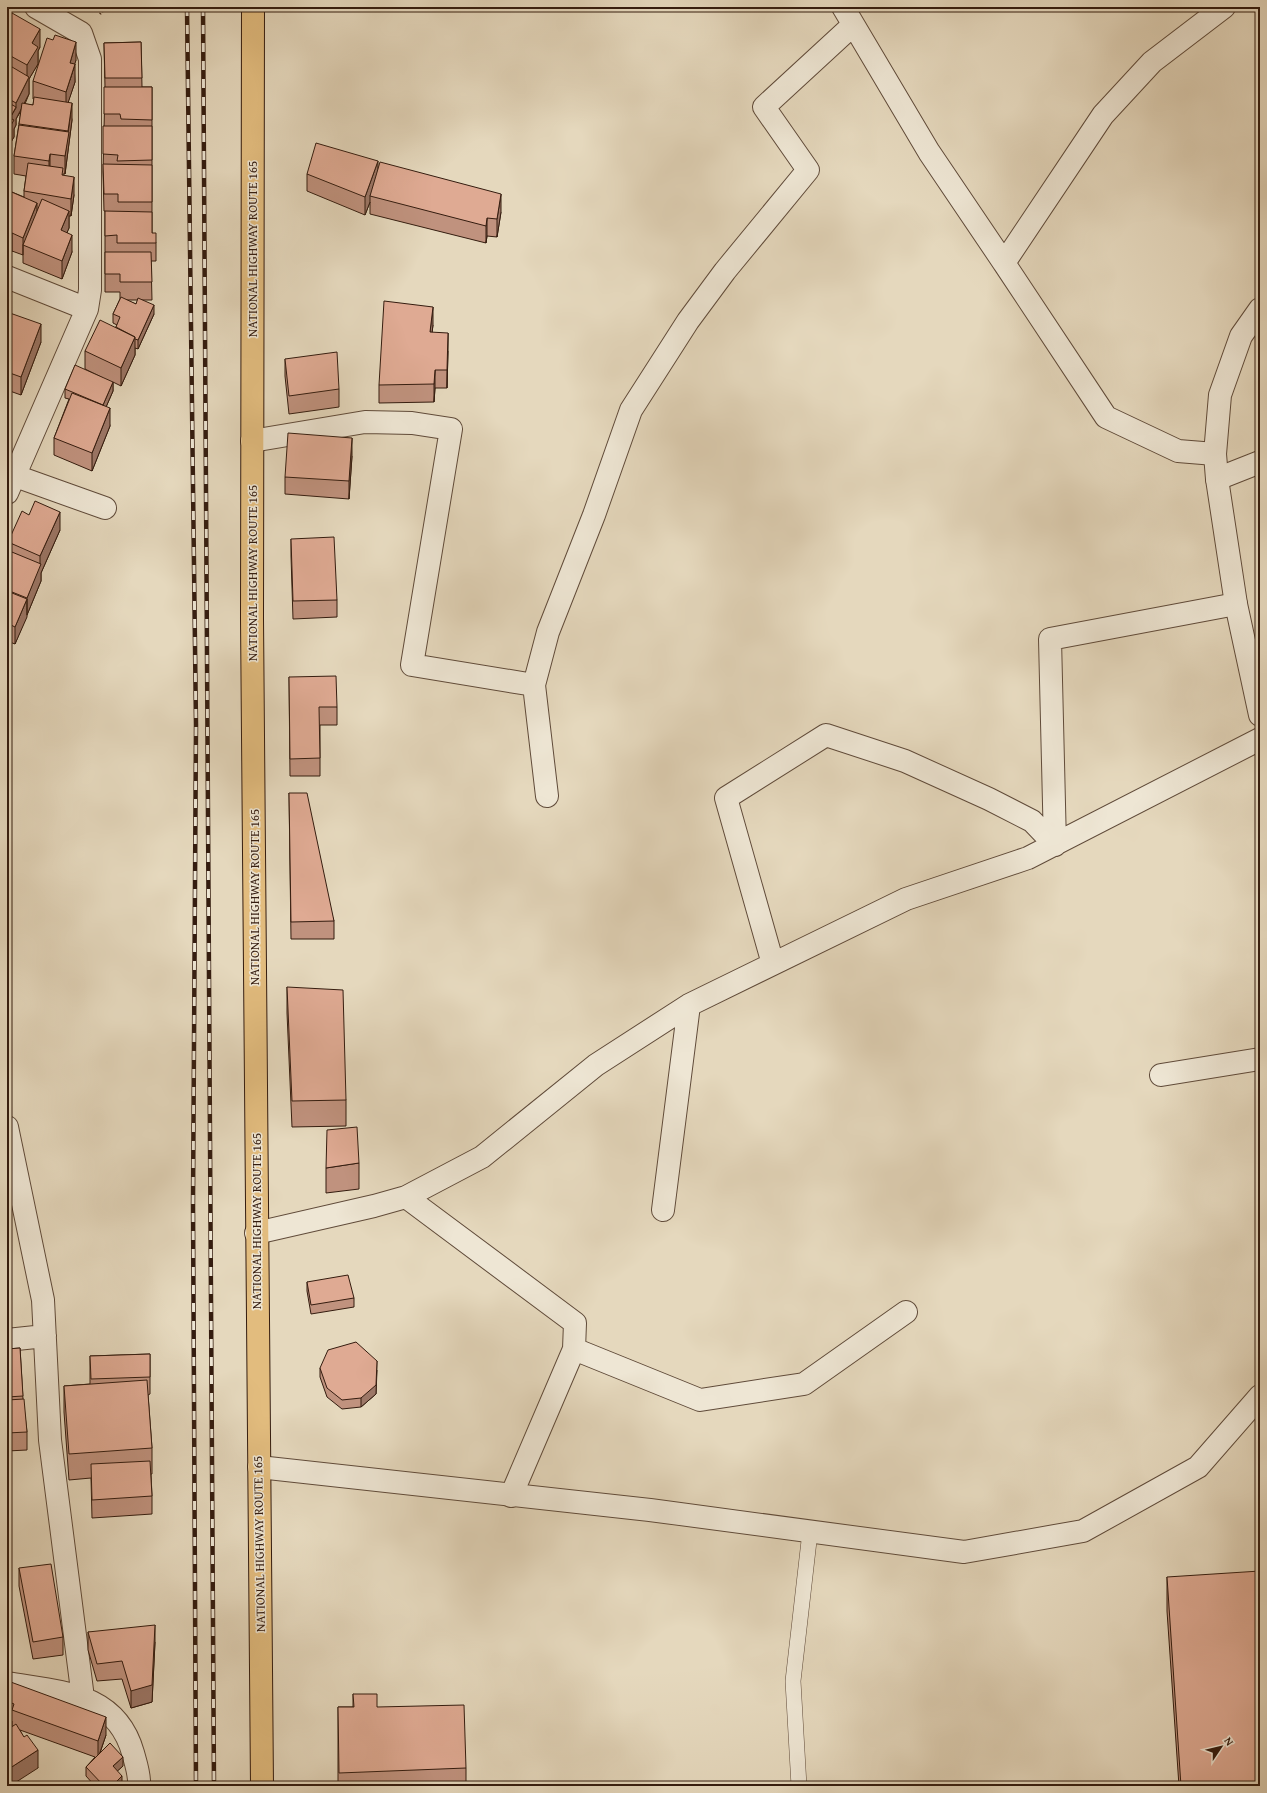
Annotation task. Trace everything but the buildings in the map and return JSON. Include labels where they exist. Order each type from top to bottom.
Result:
[{"type":"highway","name":"NATIONAL HIGHWAY ROUTE 165","points":[[253,7],[252,441],[256,1233],[262,1786]]},
{"type":"street","points":[[36,7],[82,33],[90,59],[90,290],[87,309],[10,481],[104,508]]},
{"type":"street","points":[[1004,264],[1103,115],[1152,62],[1224,7]]},
{"type":"street","points":[[547,796],[534,685],[548,632],[594,515],[631,410],[688,321],[726,271],[808,170],[764,107],[848,16],[929,152],[1106,417],[1178,451],[1215,454]]},
{"type":"street","points":[[7,277],[87,309]]},
{"type":"street","points":[[1260,309],[1241,336],[1220,395],[1215,454],[1217,479],[1236,604],[1260,715]]},
{"type":"street","points":[[252,441],[365,422],[412,423],[451,429],[412,665],[534,685]]},
{"type":"street","points":[[1217,479],[1260,462]]},
{"type":"street","points":[[1055,845],[1050,639],[1236,604]]},
{"type":"street","points":[[772,964],[726,798],[826,735],[905,761],[989,799],[1032,821],[1055,845]]},
{"type":"street","points":[[256,1233],[374,1206],[406,1197],[482,1157],[596,1065],[689,1005],[906,899],[1028,858],[1260,739]]},
{"type":"street","points":[[663,1210],[689,1005]]},
{"type":"street","points":[[1161,1075],[1260,1059]]},
{"type":"street","points":[[7,1127],[43,1300],[50,1440],[83,1698]]},
{"type":"street","points":[[406,1197],[575,1323],[574,1349],[511,1496]]},
{"type":"street","points":[[574,1349],[700,1400],[804,1384],[906,1312]]},
{"type":"street","points":[[7,1340],[45,1336]]},
{"type":"street","points":[[259,1467],[511,1496],[650,1510],[964,1552],[1084,1531],[1198,1467],[1260,1396]]},
{"type":"street","points":[[7,1683],[66,1693],[83,1698],[108,1711],[128,1737],[140,1779],[139,1786]]},
{"type":"lane","points":[[799,1786],[793,1681],[810,1532]]},
{"type":"railway","points":[[187,7],[196,725],[193,1203],[196,1786]]},
{"type":"railway","points":[[203,7],[214,1786]]}]
